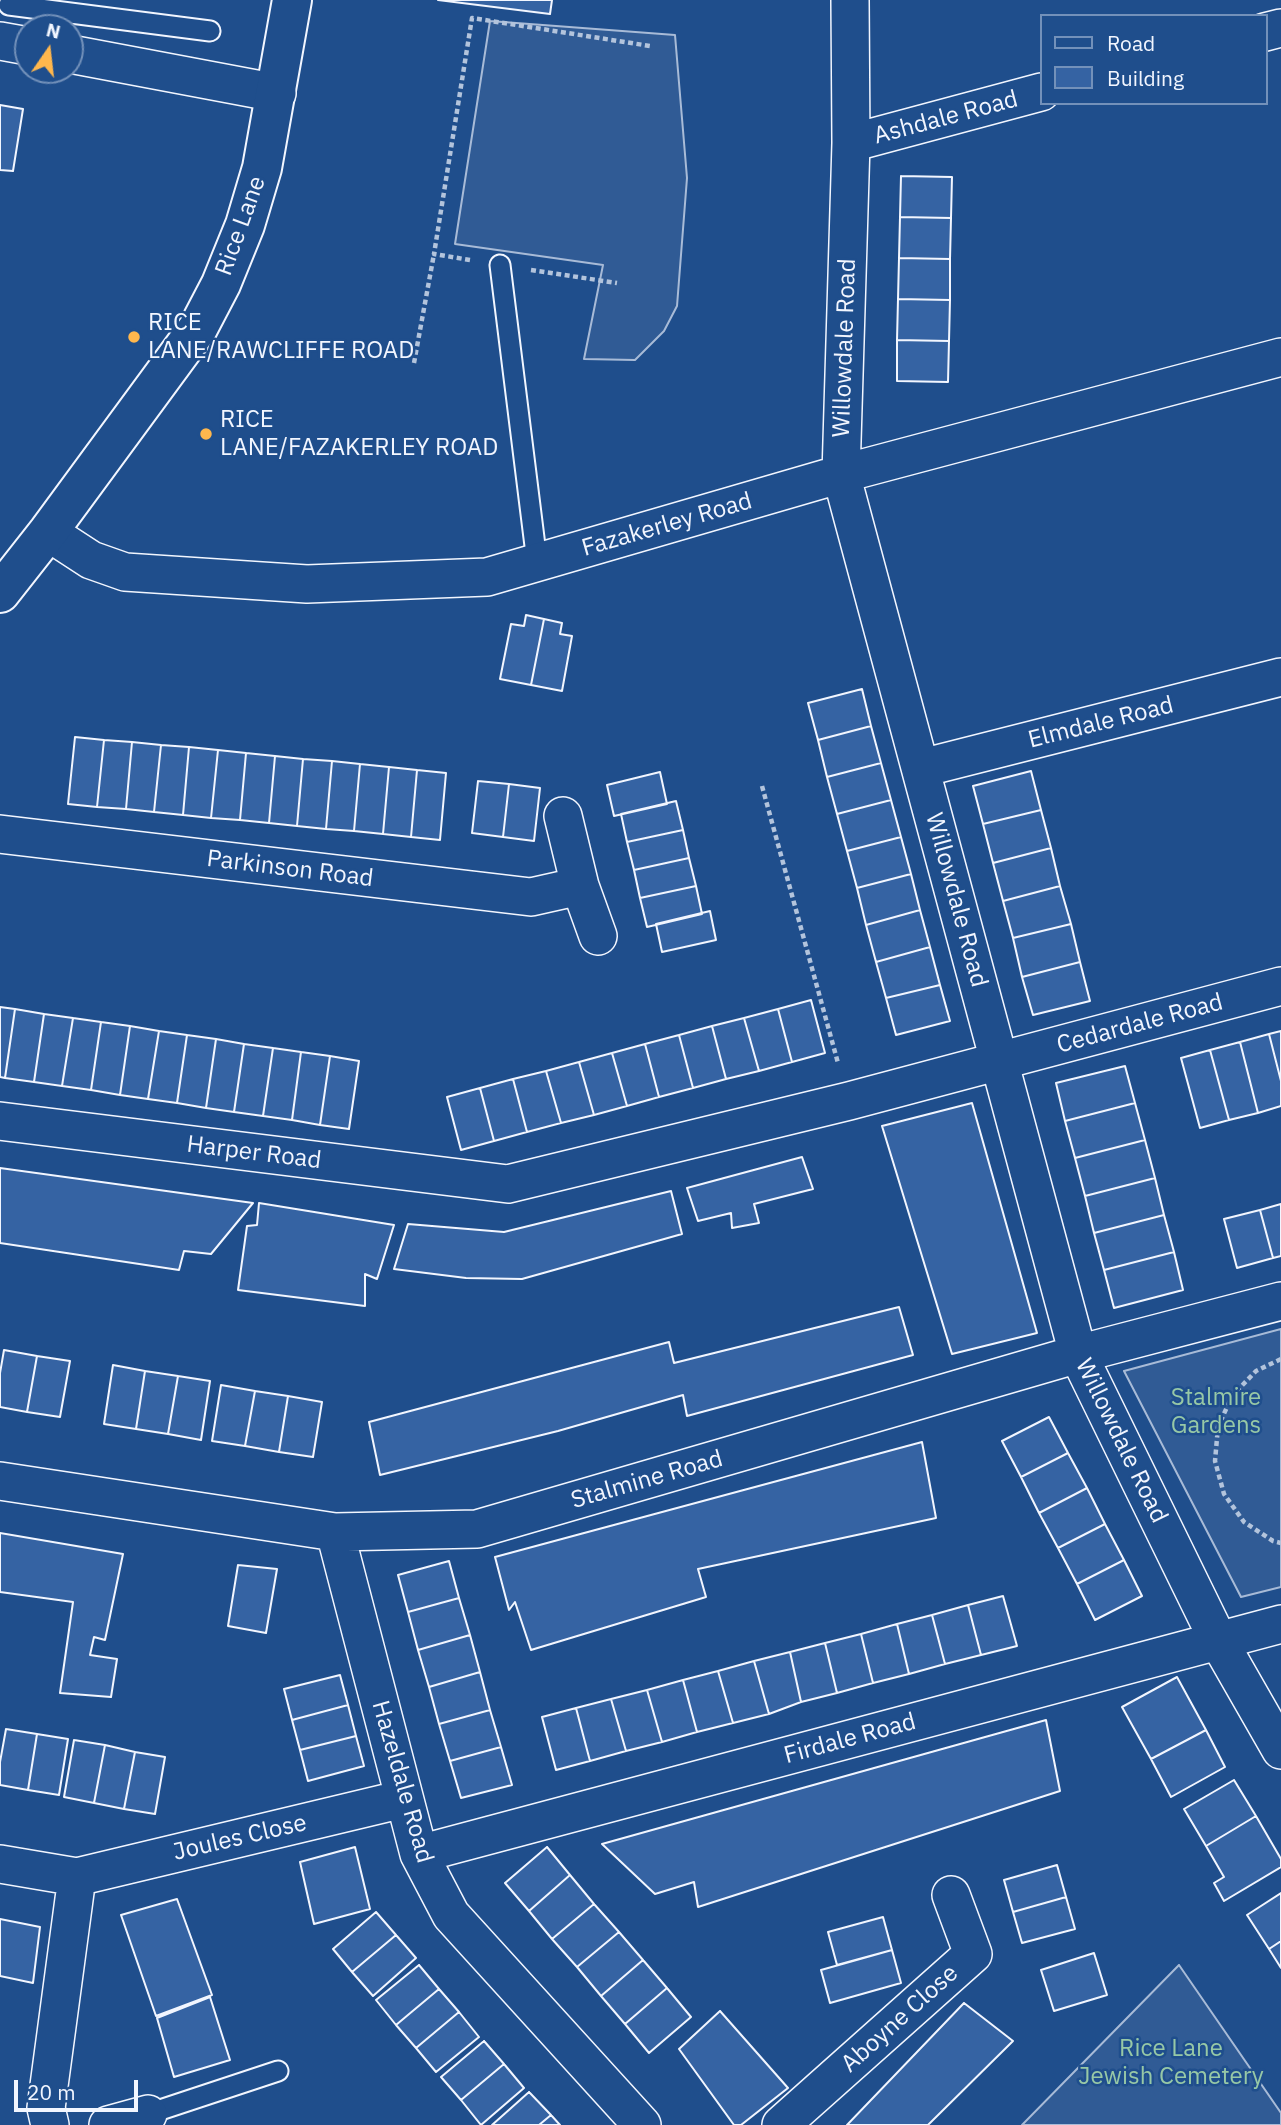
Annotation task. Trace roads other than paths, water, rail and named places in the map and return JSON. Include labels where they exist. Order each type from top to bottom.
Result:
[{"type":"highway","name":"Rice Lane","points":[[4,577],[48,532],[198,328],[221,284],[245,226],[262,168],[292,0]]},
{"type":"street","name":"Willowdale Road","points":[[850,0],[851,143],[841,474],[1078,1354],[1219,1640],[1281,1750]]},
{"type":"street","points":[[84,57],[277,93]]},
{"type":"street","name":"Ashdale Road","points":[[851,143],[1040,92]]},
{"type":"street","name":"Fazakerley Road","points":[[48,532],[91,560],[125,572],[307,584],[487,577],[841,474],[1281,357]]},
{"type":"street","name":"Elmdale Road","points":[[922,768],[1281,677]]},
{"type":"street","points":[[563,816],[580,886],[597,936]]},
{"type":"street","name":"Parkinson Road","points":[[0,834],[531,897],[580,886]]},
{"type":"street","name":"Cedardale Road","points":[[508,1184],[849,1101],[1281,986]]},
{"type":"street","name":"Harper Road","points":[[0,1121],[508,1184]]},
{"type":"street","name":"Stalmine Road","points":[[0,1481],[335,1532],[477,1529],[1078,1354],[1281,1301]]},
{"type":"street","name":"Hazeldale Road","points":[[335,1532],[419,1854],[451,1915],[642,2125]]},
{"type":"street","name":"Firdale Road","points":[[419,1854],[1281,1624]]},
{"type":"street","name":"Joules Close","points":[[0,1864],[76,1877],[403,1799]]},
{"type":"street","points":[[50,2125],[46,2108],[76,1877]]},
{"type":"street","name":"Aboyne Close","points":[[780,2125],[973,1954],[951,1895]]},
{"type":"street","points":[[108,2125],[148,2114]]},
{"type":"lane","points":[[9,5],[210,31]]},
{"type":"lane","points":[[500,265],[537,562]]},
{"type":"lane","points":[[148,2114],[278,2071]]},
{"type":"place","name":"RICE LANE/RAWCLIFFE ROAD","points":[[134,337]]},
{"type":"place","name":"RICE LANE/FAZAKERLEY ROAD","points":[[206,434]]},
{"type":"park label","name":"Stalmire Gardens","points":[[1216,1412]]},
{"type":"park label","name":"Rice Lane Jewish Cemetery","points":[[1171,2063]]}]
